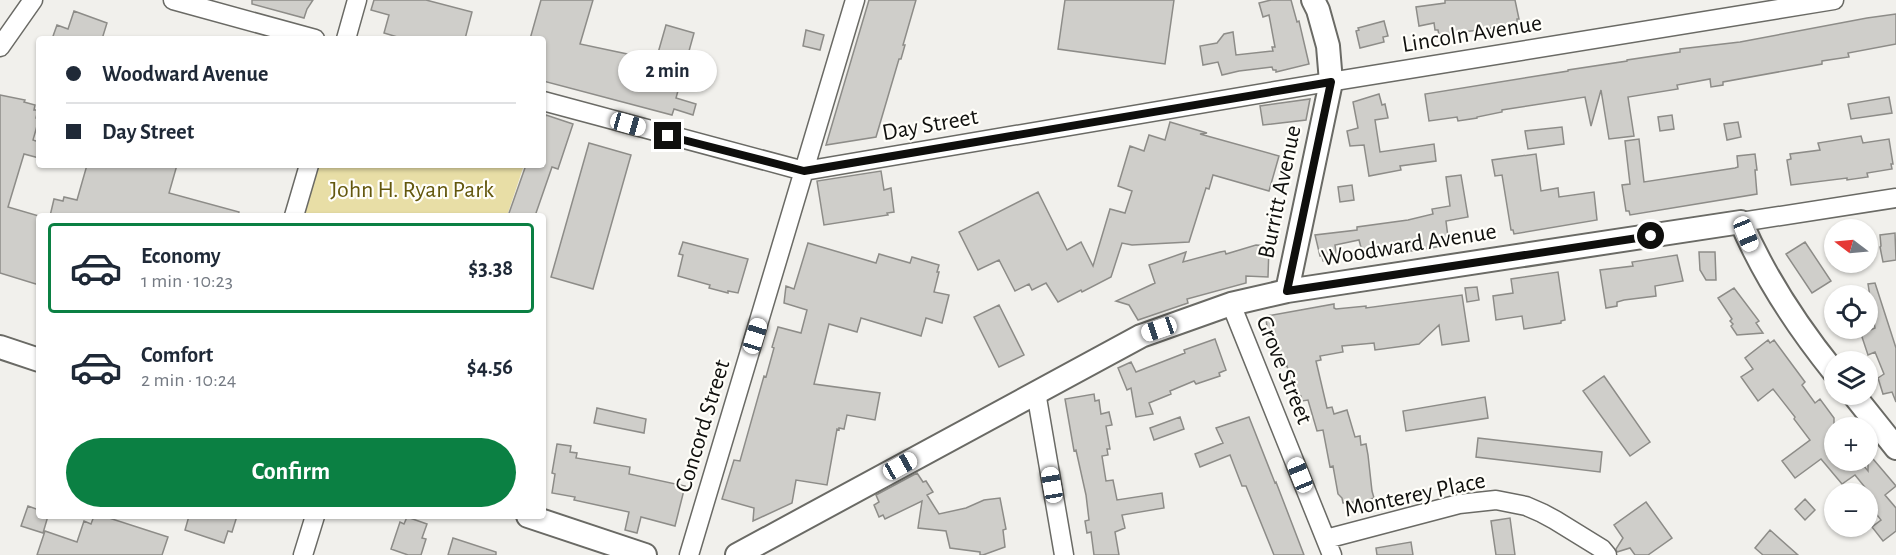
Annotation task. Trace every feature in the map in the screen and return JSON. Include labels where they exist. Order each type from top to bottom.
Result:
[{"type":"main road","name":"Burritt Avenue","points":[[1287,291],[1331,82],[1328,46],[1313,0]]},
{"type":"main road","name":"Woodward Avenue","points":[[737,555],[1141,336],[1231,304],[1287,291],[1742,222]]},
{"type":"main road","points":[[1742,222],[1758,259],[1778,294],[1800,329],[1824,359]]},
{"type":"main road","points":[[0,347],[36,359]]},
{"type":"main road","points":[[1862,405],[1896,448]]},
{"type":"main road","points":[[537,519],[645,555]]},
{"type":"street","points":[[0,47],[33,0]]},
{"type":"street","points":[[173,0],[304,36]]},
{"type":"street","points":[[346,36],[357,0]]},
{"type":"street","name":"Concord Street","points":[[689,555],[855,0]]},
{"type":"street","name":"Lincoln Avenue","points":[[1331,82],[1834,0]]},
{"type":"street","name":"Day Street","points":[[546,102],[804,171],[1331,82]]},
{"type":"street","points":[[295,213],[308,168]]},
{"type":"street","name":"Woodward Avenue","points":[[1742,222],[1896,198]]},
{"type":"street","name":"Grove Street","points":[[1231,304],[1329,547]]},
{"type":"street","points":[[1036,392],[1064,555]]},
{"type":"street","name":"Monterey Place","points":[[1329,547],[1459,504],[1496,500],[1526,507],[1555,519],[1602,549],[1607,555]]},
{"type":"street","points":[[303,555],[314,519]]},
{"type":"green space","name":"John H. Ryan Park","points":[[315,168],[523,168],[508,213],[302,213]]},
{"type":"building","points":[[252,0],[313,0],[304,18],[252,4]]},
{"type":"building","points":[[374,0],[426,0],[472,12],[466,36],[394,36],[384,33],[389,15],[371,10]]},
{"type":"building","points":[[541,0],[593,0],[580,44],[656,60],[666,25],[694,33],[676,98],[696,104],[693,115],[674,109],[672,115],[546,82],[546,36],[531,36]]},
{"type":"building","points":[[869,0],[916,0],[901,59],[899,59],[876,137],[826,145]]},
{"type":"building","points":[[1065,0],[1174,0],[1165,64],[1058,49]]},
{"type":"building","points":[[1271,0],[1291,0],[1297,22],[1299,21],[1309,64],[1276,72],[1272,67],[1222,75],[1218,62],[1203,65],[1200,46],[1217,43],[1224,34],[1233,32],[1236,55],[1273,51],[1272,47],[1275,47],[1269,15],[1263,17],[1259,3]]},
{"type":"building","points":[[1445,0],[1515,0],[1519,19],[1517,23],[1487,29],[1439,35],[1434,23],[1419,26],[1416,7],[1445,3]]},
{"type":"building","points":[[74,11],[107,23],[103,36],[53,36],[57,25],[68,29]]},
{"type":"building","points":[[1896,14],[1896,44],[1848,53],[1849,57],[1822,61],[1822,64],[1723,82],[1723,85],[1711,87],[1710,79],[1677,85],[1678,89],[1628,97],[1634,136],[1609,139],[1601,90],[1591,126],[1585,97],[1502,110],[1502,112],[1458,121],[1457,117],[1429,121],[1425,94]]},
{"type":"building","points":[[1384,21],[1388,36],[1383,37],[1384,42],[1360,48],[1356,31],[1359,30],[1358,28]]},
{"type":"building","points":[[806,30],[824,35],[820,50],[803,46]]},
{"type":"building","points":[[1379,94],[1382,105],[1385,104],[1388,118],[1375,120],[1380,152],[1434,144],[1436,161],[1400,166],[1401,170],[1369,176],[1364,145],[1350,146],[1347,131],[1358,128],[1353,102]]},
{"type":"building","points":[[0,95],[25,100],[24,102],[35,105],[34,110],[36,110],[36,130],[33,140],[36,141],[36,157],[24,154],[8,207],[36,215],[36,284],[0,273]]},
{"type":"building","points":[[1889,97],[1892,113],[1851,119],[1848,104]]},
{"type":"building","points":[[1310,99],[1306,120],[1263,125],[1260,106]]},
{"type":"building","points":[[546,115],[573,124],[558,169],[552,167],[536,213],[509,213],[525,168],[546,168]]},
{"type":"building","points":[[1672,115],[1674,129],[1660,131],[1658,117]]},
{"type":"building","points":[[1170,122],[1207,133],[1200,134],[1279,156],[1269,191],[1213,175],[1209,189],[1206,188],[1189,242],[1132,245],[1122,243],[1111,277],[1058,302],[1046,283],[1032,290],[1029,284],[1015,291],[999,260],[978,270],[959,232],[1038,192],[1067,250],[1081,242],[1093,266],[1110,209],[1125,213],[1132,191],[1118,186],[1130,146],[1144,151],[1149,135],[1165,140]]},
{"type":"building","points":[[1738,122],[1741,137],[1727,140],[1724,124]]},
{"type":"building","points":[[1562,127],[1564,144],[1528,149],[1525,131]]},
{"type":"building","points":[[1861,136],[1863,143],[1889,139],[1892,169],[1867,173],[1868,177],[1791,185],[1787,160],[1791,159],[1790,154],[1820,150],[1818,143]]},
{"type":"building","points":[[1639,139],[1644,182],[1735,168],[1738,167],[1737,156],[1755,154],[1757,194],[1630,215],[1629,211],[1626,211],[1622,185],[1630,184],[1625,141]]},
{"type":"building","points":[[589,143],[631,155],[593,289],[551,277]]},
{"type":"building","points":[[1536,154],[1541,191],[1558,188],[1559,197],[1594,192],[1597,220],[1514,234],[1511,230],[1502,175],[1495,176],[1492,160]]},
{"type":"building","points":[[86,168],[176,168],[169,193],[239,212],[51,213],[54,199],[63,201],[64,197],[77,200]]},
{"type":"building","points":[[881,171],[884,190],[891,188],[894,212],[887,213],[888,215],[824,225],[817,181]]},
{"type":"building","points":[[1461,175],[1468,217],[1446,221],[1449,245],[1386,255],[1385,252],[1363,255],[1359,240],[1335,245],[1337,259],[1323,261],[1320,256],[1315,235],[1408,220],[1433,214],[1432,209],[1450,206],[1446,177]]},
{"type":"building","points":[[1352,185],[1354,200],[1340,202],[1338,187]]},
{"type":"building","points":[[1895,233],[1896,260],[1883,262],[1880,235]]},
{"type":"building","points":[[683,242],[748,259],[738,293],[709,288],[710,285],[678,276],[683,255],[679,254]]},
{"type":"building","points":[[1805,242],[1831,281],[1812,293],[1786,254]]},
{"type":"building","points":[[808,243],[876,263],[879,254],[910,263],[912,257],[939,265],[934,292],[949,295],[942,323],[926,318],[921,336],[861,318],[857,332],[829,324],[814,384],[880,393],[875,420],[847,415],[844,429],[837,429],[827,485],[796,480],[792,503],[753,521],[754,508],[722,499],[734,460],[740,461],[764,376],[766,377],[778,327],[801,333],[807,310],[784,303],[786,286],[794,289]]},
{"type":"building","points":[[1256,245],[1269,246],[1268,277],[1246,276],[1246,283],[1187,299],[1188,303],[1138,320],[1129,305],[1116,301],[1155,283],[1149,265],[1186,252],[1183,262],[1225,251],[1226,254]]},
{"type":"building","points":[[1699,252],[1715,252],[1716,280],[1706,280],[1700,270]]},
{"type":"building","points":[[1677,255],[1683,281],[1655,286],[1656,296],[1624,300],[1617,302],[1617,306],[1606,308],[1600,270],[1633,266],[1632,262]]},
{"type":"building","points":[[1558,272],[1565,320],[1561,323],[1524,329],[1522,316],[1496,320],[1493,296],[1513,293],[1511,279]]},
{"type":"building","points":[[1477,287],[1479,300],[1467,302],[1465,288]]},
{"type":"building","points":[[1734,288],[1759,321],[1756,323],[1763,333],[1737,335],[1731,326],[1732,319],[1718,298]]},
{"type":"building","points":[[1878,292],[1896,348],[1896,402],[1892,392],[1883,394],[1878,378],[1884,374],[1878,359],[1878,351],[1867,351],[1863,339],[1878,339]]},
{"type":"building","points":[[1462,295],[1469,341],[1442,345],[1439,325],[1419,344],[1375,350],[1374,343],[1342,346],[1343,352],[1320,356],[1321,360],[1316,361],[1327,408],[1332,407],[1334,414],[1347,410],[1355,437],[1360,436],[1361,445],[1366,444],[1374,498],[1367,502],[1343,503],[1338,494],[1333,466],[1330,467],[1323,430],[1317,431],[1308,400],[1302,401],[1301,396],[1295,397],[1287,366],[1279,368],[1273,341],[1269,342],[1267,316],[1334,304],[1336,309],[1366,306],[1366,308]]},
{"type":"building","points":[[999,305],[1024,355],[999,367],[974,317]]},
{"type":"building","points":[[1215,339],[1226,370],[1219,373],[1220,376],[1196,384],[1194,381],[1170,391],[1171,394],[1149,403],[1153,414],[1136,417],[1131,388],[1127,390],[1118,368],[1131,362],[1136,372]]},
{"type":"building","points":[[1768,340],[1770,343],[1774,340],[1805,382],[1802,385],[1815,403],[1820,399],[1833,417],[1824,417],[1824,463],[1821,459],[1795,478],[1782,461],[1810,440],[1773,389],[1758,401],[1741,377],[1753,369],[1745,358]]},
{"type":"building","points":[[1604,376],[1650,442],[1630,456],[1583,391]]},
{"type":"building","points":[[1094,394],[1095,401],[1099,400],[1101,414],[1109,412],[1112,425],[1106,426],[1110,449],[1107,449],[1108,455],[1102,456],[1106,481],[1113,480],[1117,500],[1162,493],[1164,508],[1122,515],[1125,528],[1115,532],[1119,555],[1094,555],[1091,532],[1087,533],[1085,521],[1089,520],[1086,495],[1076,450],[1074,451],[1065,399]]},
{"type":"building","points":[[1485,397],[1488,418],[1406,431],[1403,411]]},
{"type":"building","points":[[597,408],[646,419],[644,433],[594,423]]},
{"type":"building","points":[[1180,417],[1184,429],[1154,440],[1150,428]]},
{"type":"building","points":[[1249,417],[1304,555],[1274,555],[1246,486],[1242,486],[1230,455],[1200,467],[1195,454],[1223,443],[1216,428]]},
{"type":"building","points":[[1478,438],[1602,452],[1600,472],[1476,457]]},
{"type":"building","points":[[557,444],[571,446],[570,452],[577,453],[576,458],[630,467],[629,474],[685,486],[675,526],[641,517],[637,533],[625,530],[629,512],[552,493],[555,474],[552,473]]},
{"type":"building","points":[[1878,465],[1896,486],[1885,495],[1896,508],[1896,531],[1883,541],[1878,535],[1878,522],[1881,520],[1878,516],[1878,483],[1862,483],[1855,475],[1841,483],[1831,471],[1878,471]]},
{"type":"building","points":[[917,473],[933,492],[927,495],[939,514],[966,508],[984,500],[1000,498],[1006,529],[1003,530],[1005,547],[983,555],[980,555],[980,552],[950,548],[946,531],[918,528],[922,501],[885,519],[883,515],[879,517],[874,505],[879,502],[876,495]]},
{"type":"building","points":[[1805,499],[1815,510],[1805,520],[1795,509]]},
{"type":"building","points":[[1646,502],[1672,538],[1648,555],[1635,555],[1630,548],[1617,552],[1616,549],[1623,538],[1614,525]]},
{"type":"building","points":[[28,506],[36,509],[36,519],[47,519],[43,533],[21,526]]},
{"type":"building","points":[[1510,518],[1515,555],[1496,555],[1491,521]]},
{"type":"building","points":[[93,519],[112,519],[168,537],[162,555],[37,555],[45,531],[77,542],[84,521],[91,524]]},
{"type":"building","points":[[188,519],[236,519],[232,532],[228,531],[224,543],[185,530]]},
{"type":"building","points":[[406,519],[413,519],[427,524],[422,538],[426,539],[421,555],[408,555],[391,549],[400,522],[404,524]]},
{"type":"building","points":[[1770,530],[1798,555],[1763,555],[1755,548]]},
{"type":"building","points":[[453,538],[496,552],[496,555],[448,555]]},
{"type":"building","points":[[1411,542],[1413,555],[1377,555],[1376,548]]},
{"type":"route","points":[[668,136],[804,171],[1331,82],[1287,291],[1651,236]]}]
